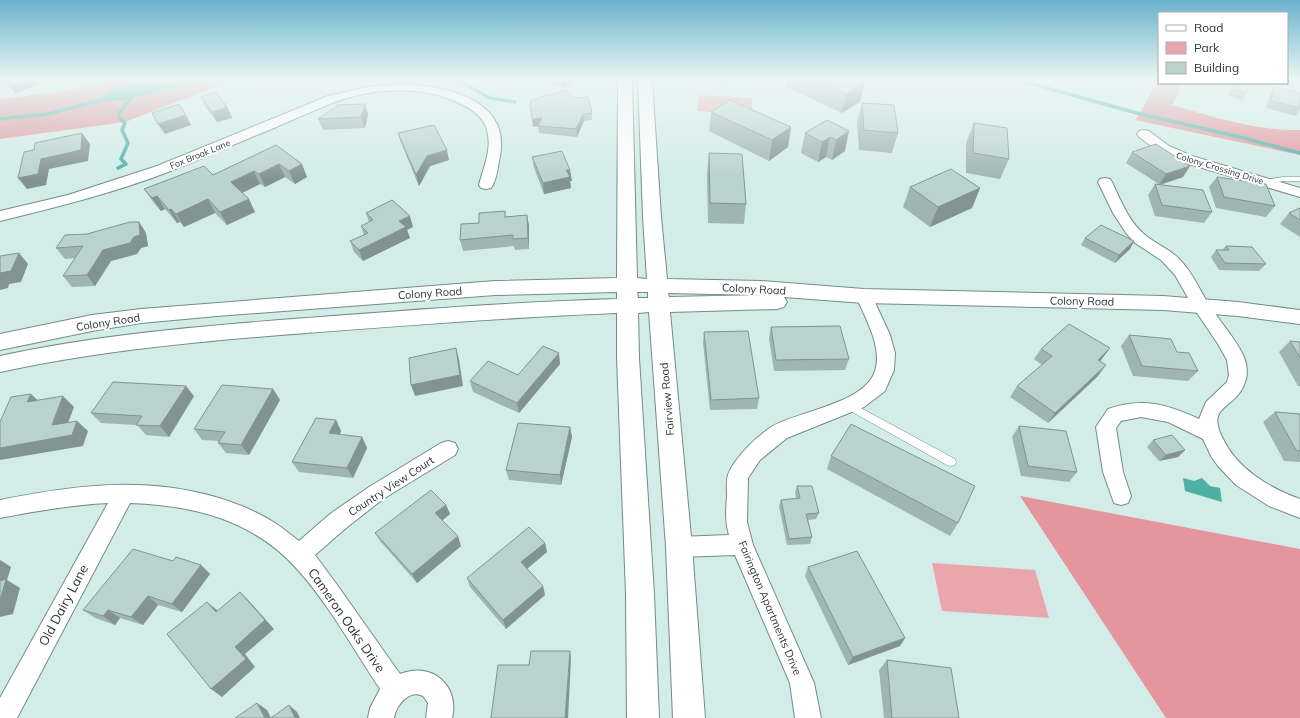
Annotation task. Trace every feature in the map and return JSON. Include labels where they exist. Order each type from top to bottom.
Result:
[{"type":"main road","points":[[625,114],[628,358],[640,594],[643,718]]},
{"type":"main road","name":"Fairview Road","points":[[647,114],[652,217],[679,547],[689,718]]},
{"type":"main road","name":"Colony Road","points":[[0,342],[92,323],[141,316],[495,288],[779,302],[864,296],[1163,303],[1300,317]]},
{"type":"main road","name":"Colony Road","points":[[0,364],[68,350],[119,342],[204,333],[492,312],[627,295]]},
{"type":"street","name":"Fox Brook Lane","points":[[0,216],[73,198],[156,171],[295,114]]},
{"type":"street","name":"Fox Brook Lane","points":[[484,114],[492,123],[495,140],[486,185]]},
{"type":"street","name":"Colony Crossing Drive","points":[[1144,134],[1164,149],[1187,159],[1268,182],[1300,193]]},
{"type":"street","points":[[1105,182],[1130,230],[1142,241],[1170,259],[1178,267],[1201,306],[1235,358],[1239,370],[1239,376],[1235,387],[1212,407],[1207,416],[1209,433],[1219,451],[1241,476],[1271,496],[1300,509]]},
{"type":"street","name":"Fairington Apartments Drive","points":[[808,718],[802,683],[742,546],[736,522],[738,476],[753,454],[780,432],[857,402],[878,386],[885,370],[886,353],[881,335],[864,296]]},
{"type":"street","points":[[1121,496],[1113,472],[1106,427],[1115,414],[1141,409],[1172,415],[1209,433]]},
{"type":"street","name":"Country View Court","points":[[299,555],[338,521],[376,494],[448,449]]},
{"type":"street","name":"Cameron Oaks Drive","points":[[0,509],[46,498],[124,492],[178,496],[213,505],[246,518],[280,538],[299,555],[318,576],[396,690]]},
{"type":"street","name":"Old Dairy Lane","points":[[3,718],[124,492]]},
{"type":"street","points":[[679,547],[742,546]]},
{"type":"street","points":[[381,718],[381,711],[387,700],[396,690],[407,683],[418,681],[429,684],[436,691],[441,701],[441,713],[439,718]]},
{"type":"lane","points":[[1268,182],[1283,178],[1300,179]]},
{"type":"lane","points":[[848,405],[951,462]]},
{"type":"path","points":[[0,132],[95,114]]},
{"type":"green space","points":[[932,563],[1035,570],[1049,618],[942,611]]},
{"type":"shaded area","points":[[0,114],[147,114],[125,122],[0,139]]},
{"type":"shaded area","points":[[1140,114],[1203,114],[1251,126],[1284,130],[1300,130],[1300,155],[1135,120]]},
{"type":"shaded area","points":[[1183,478],[1194,481],[1202,478],[1210,486],[1220,488],[1222,502],[1185,491]]},
{"type":"shaded area","points":[[1020,496],[1300,549],[1300,718],[1166,718]]},
{"type":"building","points":[[152,114],[185,114],[186,115],[158,124]]},
{"type":"building","points":[[326,114],[362,114],[361,117],[318,119]]},
{"type":"building","points":[[531,114],[587,114],[583,114],[576,129],[538,126],[542,118],[532,119]]},
{"type":"building","points":[[714,114],[761,114],[791,127],[772,140]]},
{"type":"building","points":[[863,114],[895,114],[898,133],[864,130]]},
{"type":"building","points":[[827,120],[849,131],[836,140],[830,137],[822,142],[805,133]]},
{"type":"building","points":[[974,123],[1007,128],[1009,159],[973,153]]},
{"type":"building","points":[[434,125],[447,150],[427,156],[416,175],[398,133]]},
{"type":"building","points":[[82,133],[81,150],[41,159],[38,174],[18,178],[24,152],[34,150],[35,143]]},
{"type":"building","points":[[1156,144],[1190,166],[1166,174],[1132,152]]},
{"type":"building","points":[[276,145],[302,164],[289,171],[279,164],[259,174],[254,171],[231,182],[249,199],[220,212],[208,199],[176,214],[171,209],[169,210],[157,196],[152,198],[144,189],[204,166],[213,175]]},
{"type":"building","points":[[562,151],[570,170],[566,170],[570,177],[543,183],[532,157]]},
{"type":"building","points":[[709,153],[742,154],[746,204],[710,203]]},
{"type":"building","points":[[951,169],[980,188],[938,207],[910,187]]},
{"type":"building","points":[[1217,177],[1266,184],[1275,206],[1224,197]]},
{"type":"building","points":[[1155,184],[1203,190],[1212,212],[1162,205]]},
{"type":"building","points":[[392,200],[410,216],[399,221],[406,227],[359,250],[350,241],[368,233],[361,226],[373,220],[366,213]]},
{"type":"building","points":[[1300,208],[1300,220],[1289,213]]},
{"type":"building","points":[[505,211],[505,217],[527,215],[528,238],[513,239],[513,235],[460,240],[461,224],[479,223],[479,213]]},
{"type":"building","points":[[130,222],[139,222],[140,235],[134,237],[130,243],[103,250],[87,275],[63,276],[83,246],[56,248],[65,235],[87,234]]},
{"type":"building","points":[[1101,225],[1134,241],[1119,255],[1085,238]]},
{"type":"building","points":[[1226,246],[1252,247],[1266,264],[1225,263],[1216,250],[1229,250]]},
{"type":"building","points":[[19,253],[11,271],[0,273],[0,256]]},
{"type":"building","points":[[1069,324],[1110,348],[1098,360],[1106,365],[1055,413],[1017,386],[1052,356],[1041,349]]},
{"type":"building","points":[[840,326],[849,359],[776,360],[771,327]]},
{"type":"building","points":[[748,331],[759,398],[711,400],[704,332]]},
{"type":"building","points":[[1129,335],[1171,339],[1177,352],[1189,353],[1198,371],[1142,366]]},
{"type":"building","points":[[1290,341],[1300,342],[1300,358]]},
{"type":"building","points":[[543,346],[559,353],[517,403],[470,381],[488,361],[518,375]]},
{"type":"building","points":[[456,348],[460,375],[411,385],[409,358]]},
{"type":"building","points":[[113,382],[186,386],[160,426],[136,425],[142,416],[91,413]]},
{"type":"building","points":[[222,385],[273,389],[241,445],[218,443],[225,432],[194,429]]},
{"type":"building","points":[[31,394],[27,402],[63,396],[52,425],[77,421],[72,435],[0,448],[0,422],[11,397]]},
{"type":"building","points":[[1275,412],[1300,414],[1300,451],[1296,450]]},
{"type":"building","points":[[316,418],[336,420],[329,433],[362,437],[347,468],[292,462]]},
{"type":"building","points":[[518,423],[570,427],[560,475],[506,470]]},
{"type":"building","points":[[851,424],[975,486],[958,523],[831,456]]},
{"type":"building","points":[[1019,426],[1066,431],[1077,472],[1028,466]]},
{"type":"building","points":[[1172,435],[1185,450],[1166,455],[1153,440]]},
{"type":"building","points":[[797,486],[812,486],[819,513],[806,514],[812,537],[789,539],[781,500],[800,498]]},
{"type":"building","points":[[431,490],[446,505],[435,513],[458,536],[412,574],[375,533]]},
{"type":"building","points":[[529,527],[545,543],[521,562],[543,586],[503,620],[467,578]]},
{"type":"building","points":[[133,549],[173,561],[176,557],[201,565],[172,604],[148,596],[131,617],[108,610],[103,616],[83,610]]},
{"type":"building","points":[[857,551],[905,638],[853,657],[808,567]]},
{"type":"building","points":[[6,579],[0,601],[0,581]]},
{"type":"building","points":[[240,592],[265,620],[235,647],[246,659],[211,689],[167,634],[207,602],[216,612]]},
{"type":"building","points":[[531,651],[570,651],[565,718],[491,718],[498,665],[529,665]]},
{"type":"building","points":[[887,660],[951,668],[959,718],[892,718]]},
{"type":"building","points":[[257,703],[265,718],[235,718]]},
{"type":"building","points":[[289,705],[295,718],[271,718]]},
{"type":"waterway","points":[[0,119],[49,114]]},
{"type":"waterway","points":[[118,168],[126,164],[121,159],[128,143],[122,130],[125,123],[119,117],[119,114]]},
{"type":"waterway","points":[[1138,114],[1236,136],[1300,153]]}]
